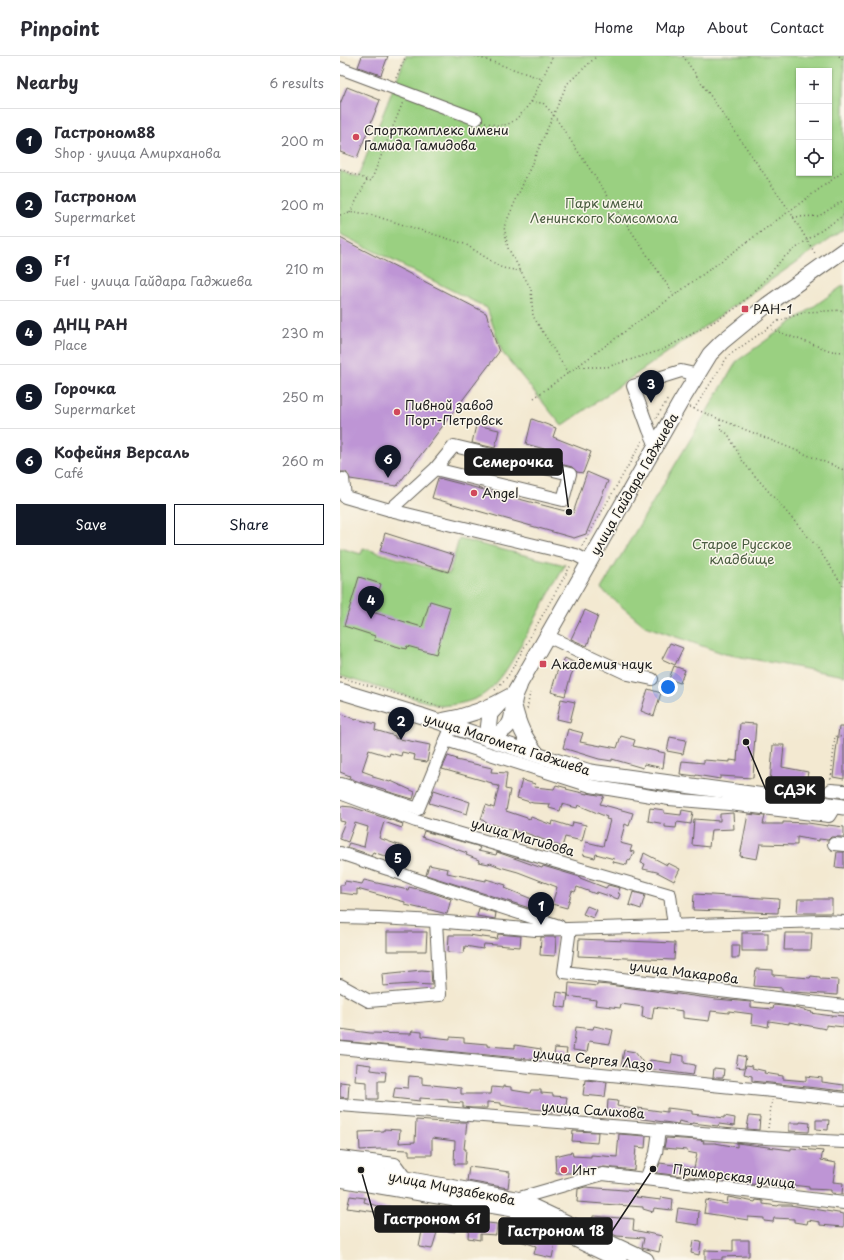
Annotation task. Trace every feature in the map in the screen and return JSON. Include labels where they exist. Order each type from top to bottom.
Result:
[{"type":"main road","name":"улица Гайдара Гаджиева","points":[[446,724],[464,716],[511,700],[710,354],[722,342],[767,306],[844,251]]},
{"type":"main road","name":"улица Гайдара Гаджиева","points":[[548,637],[583,559],[656,447],[698,375]]},
{"type":"main road","name":"улица Магомета Гаджиева","points":[[340,690],[536,754],[591,770],[841,806]]},
{"type":"main road","points":[[511,700],[509,726],[504,731],[488,738],[490,714],[511,700]]},
{"type":"main road","points":[[511,700],[525,738],[536,754]]},
{"type":"main road","name":"улица Магомета Гаджиева","points":[[488,738],[590,772],[841,806]]},
{"type":"main road","name":"улица Мирзабекова","points":[[340,1169],[404,1185],[515,1204],[646,1260]]},
{"type":"main road","name":"улица Мирзабекова","points":[[340,1179],[404,1185]]},
{"type":"main road","name":"улица Мирзабекова","points":[[515,1204],[619,1260]]},
{"type":"street","points":[[341,71],[476,119]]},
{"type":"street","points":[[656,447],[633,386],[681,371],[698,375]]},
{"type":"street","points":[[390,510],[435,469],[454,446],[570,474],[563,500],[435,469]]},
{"type":"street","points":[[343,479],[345,497],[390,510],[583,559]]},
{"type":"street","points":[[548,637],[628,674],[652,679]]},
{"type":"street","points":[[340,786],[341,784],[418,809],[446,724],[591,786],[669,799],[729,804],[830,816],[841,806]]},
{"type":"street","points":[[831,790],[844,791]]},
{"type":"street","name":"улица Магидова","points":[[340,793],[416,820],[670,895],[674,926]]},
{"type":"street","points":[[340,853],[570,929]]},
{"type":"street","points":[[340,918],[379,918],[536,930],[823,921],[844,922]]},
{"type":"street","points":[[340,985],[369,1001],[440,995],[436,922]]},
{"type":"street","name":"улица Макарова","points":[[570,929],[564,972],[844,1006]]},
{"type":"street","name":"улица Сергея Лазо","points":[[340,1048],[844,1099]]},
{"type":"street","name":"улица Салихова","points":[[340,1105],[766,1138],[844,1142]]},
{"type":"street","points":[[646,1179],[656,1153],[659,1130]]},
{"type":"street","points":[[340,1157],[395,1164],[404,1185]]},
{"type":"street","name":"Приморская улица","points":[[515,1204],[603,1174],[844,1203]]},
{"type":"path","points":[[392,88],[406,56]]},
{"type":"path","points":[[475,56],[542,78]]},
{"type":"path","points":[[476,119],[494,125],[509,125],[531,102],[552,56]]},
{"type":"path","points":[[568,373],[533,316],[531,289],[508,248],[504,227],[566,84],[597,56]]},
{"type":"path","points":[[683,56],[789,210],[818,258]]},
{"type":"path","points":[[839,56],[844,61]]},
{"type":"path","points":[[340,169],[371,181],[406,93]]},
{"type":"path","points":[[531,102],[543,103],[553,114],[674,295]]},
{"type":"path","points":[[534,398],[844,171]]},
{"type":"path","points":[[350,213],[367,180]]},
{"type":"path","points":[[793,217],[819,216],[844,200]]},
{"type":"path","points":[[340,215],[356,212],[376,216],[465,244],[502,268],[521,271]]},
{"type":"path","points":[[576,367],[606,367],[662,350],[707,326],[736,308],[758,288],[783,258],[844,215]]},
{"type":"path","points":[[531,689],[511,700],[508,676],[583,559],[649,430],[682,404],[728,356],[778,320],[806,312],[844,310]]},
{"type":"path","points":[[768,328],[831,351],[844,352]]},
{"type":"path","points":[[682,404],[844,470]]},
{"type":"path","points":[[720,420],[721,430],[728,434],[743,462],[817,547],[844,587]]},
{"type":"path","points":[[340,677],[446,724]]},
{"type":"path","points":[[831,790],[835,736],[844,737]]},
{"type":"path","points":[[766,1138],[773,1091]]},
{"type":"green space","name":"Парк имени Ленинского Комсомола","points":[[406,56],[844,56],[844,229],[562,426],[502,352],[487,308],[340,234],[340,170],[358,177]]},
{"type":"green space","name":"Старое Русское кладбище","points":[[844,285],[844,676],[725,654],[645,626],[601,589],[737,361]]},
{"type":"green space","points":[[459,539],[565,565],[504,674],[481,696],[461,703],[440,706],[340,676],[340,548],[361,554],[363,548],[449,574]]},
{"type":"building","points":[[362,56],[388,56],[381,75],[358,67]]},
{"type":"building","points":[[347,87],[380,100],[357,158],[340,152],[340,104]]},
{"type":"building","name":"Пивной завод Порт-Петровск","points":[[340,238],[486,313],[499,352],[397,486],[350,479],[346,472],[340,472]]},
{"type":"building","points":[[532,419],[556,428],[553,437],[591,452],[583,473],[577,472],[572,467],[544,460],[548,450],[526,444]]},
{"type":"building","points":[[476,425],[499,430],[495,448],[472,443]]},
{"type":"building","points":[[587,472],[608,481],[586,534],[574,538],[432,498],[438,478],[573,513]]},
{"type":"building","points":[[385,533],[454,555],[448,572],[380,551]]},
{"type":"building","points":[[359,577],[381,584],[372,612],[422,627],[430,601],[450,607],[436,654],[407,646],[406,649],[374,640],[375,636],[344,626]]},
{"type":"building","points":[[585,610],[598,616],[587,646],[571,639]]},
{"type":"building","points":[[670,643],[683,648],[675,665],[662,659]]},
{"type":"building","points":[[565,658],[577,664],[571,675],[565,696],[551,692],[557,672]]},
{"type":"building","points":[[674,666],[685,670],[680,683],[669,679]]},
{"type":"building","points":[[648,689],[661,693],[654,716],[641,711]]},
{"type":"building","points":[[561,699],[575,702],[570,722],[557,719]]},
{"type":"building","points":[[340,713],[356,720],[376,724],[375,730],[395,736],[395,738],[430,745],[427,762],[414,760],[415,755],[402,752],[401,756],[390,753],[389,756],[369,750],[362,771],[373,775],[373,777],[391,781],[415,792],[413,799],[357,781],[340,772]]},
{"type":"building","points":[[740,723],[756,724],[753,778],[720,776],[720,779],[680,774],[682,761],[704,763],[704,760],[730,762],[730,760],[737,761]]},
{"type":"building","points":[[839,727],[844,727],[844,779],[833,777]]},
{"type":"building","points":[[568,729],[583,733],[580,742],[601,746],[617,748],[621,736],[635,740],[633,746],[665,753],[663,768],[644,764],[643,768],[612,759],[612,761],[599,759],[563,748]]},
{"type":"building","points":[[670,737],[686,740],[683,754],[667,751]]},
{"type":"building","points":[[773,745],[784,745],[782,767],[808,772],[805,787],[781,782],[781,785],[770,784]]},
{"type":"building","points":[[448,756],[457,759],[456,760],[492,768],[491,772],[507,773],[505,789],[510,790],[506,811],[530,819],[531,817],[552,825],[553,821],[572,827],[573,822],[586,825],[582,841],[565,837],[562,847],[521,831],[520,833],[492,824],[491,826],[481,819],[486,805],[494,808],[499,786],[442,769]]},
{"type":"building","points":[[522,780],[535,784],[534,787],[554,789],[556,785],[587,794],[604,796],[600,804],[633,813],[629,826],[625,824],[620,843],[632,846],[630,851],[634,852],[630,861],[628,860],[627,865],[613,862],[614,859],[596,854],[595,858],[583,855],[586,842],[603,846],[610,820],[606,819],[607,817],[578,805],[577,808],[562,804],[560,811],[549,808],[550,804],[533,803],[517,798]]},
{"type":"building","points":[[434,790],[470,802],[467,814],[429,803]]},
{"type":"building","points":[[340,806],[352,807],[403,824],[402,828],[384,822],[379,838],[404,847],[399,861],[373,852],[371,855],[347,847],[349,843],[364,847],[368,827],[355,823],[348,842],[340,839],[340,834],[345,822],[340,821]]},
{"type":"building","points":[[650,808],[664,810],[664,813],[681,815],[682,810],[693,812],[691,824],[677,822],[676,828],[665,827],[665,824],[648,821]]},
{"type":"building","points":[[733,813],[734,829],[711,830],[709,847],[692,845],[694,819],[720,821],[720,814]]},
{"type":"building","points":[[748,814],[765,816],[763,824],[783,824],[783,822],[844,827],[844,837],[831,837],[828,840],[819,839],[819,841],[797,837],[797,845],[760,844],[757,859],[740,856]]},
{"type":"building","points":[[424,831],[477,846],[480,848],[478,851],[496,855],[497,852],[542,868],[543,866],[580,877],[606,888],[608,885],[620,888],[618,893],[620,894],[618,899],[597,892],[596,894],[577,887],[575,892],[572,891],[567,908],[552,904],[557,887],[490,863],[478,862],[479,860],[466,855],[467,853],[422,837]]},
{"type":"building","points":[[837,852],[844,852],[844,868],[835,867]]},
{"type":"building","points":[[644,853],[667,865],[668,863],[680,869],[674,881],[657,872],[643,869],[645,864],[641,863]]},
{"type":"building","points":[[429,865],[448,869],[447,873],[486,881],[486,879],[506,885],[505,888],[544,904],[542,912],[426,875]]},
{"type":"building","points":[[364,880],[408,890],[409,887],[451,899],[447,914],[405,905],[405,902],[357,889],[357,895],[340,893],[340,885],[344,885],[345,881],[362,884]]},
{"type":"building","points":[[633,892],[645,895],[641,909],[629,905]]},
{"type":"building","points":[[694,894],[779,899],[778,913],[693,910]]},
{"type":"building","points":[[798,899],[832,899],[832,913],[797,913]]},
{"type":"building","points":[[587,906],[597,910],[593,918],[583,914]]},
{"type":"building","points":[[479,908],[496,913],[495,919],[477,916]]},
{"type":"building","points":[[387,932],[427,932],[426,951],[387,951]]},
{"type":"building","points":[[742,933],[768,933],[768,951],[742,951]]},
{"type":"building","points":[[785,933],[812,933],[811,950],[784,950]]},
{"type":"building","points":[[498,934],[521,936],[520,947],[484,944],[483,949],[465,946],[464,953],[448,952],[449,935],[468,935],[497,939]]},
{"type":"building","points":[[541,937],[556,937],[555,956],[540,955]]},
{"type":"building","points":[[579,939],[675,943],[674,960],[578,956]]},
{"type":"building","points":[[732,945],[740,945],[739,958],[732,958]]},
{"type":"building","points":[[756,969],[773,970],[773,975],[810,978],[811,976],[820,977],[820,979],[838,980],[837,995],[782,991],[782,988],[754,986]]},
{"type":"building","points":[[422,970],[431,971],[432,985],[412,984],[383,986],[382,974]]},
{"type":"building","points":[[569,983],[597,986],[597,984],[609,985],[751,1002],[751,1007],[773,1009],[774,1005],[791,1007],[812,1012],[811,1013],[844,1016],[844,1027],[826,1025],[826,1029],[789,1022],[789,1024],[769,1021],[768,1027],[751,1024],[752,1014],[729,1011],[729,1013],[711,1011],[709,1021],[683,1018],[683,1011],[654,1007],[652,1019],[642,1017],[643,1007],[621,1004],[620,1008],[595,1005],[596,1000],[568,996]]},
{"type":"building","points":[[557,992],[568,994],[566,1008],[555,1006]]},
{"type":"building","points":[[594,1026],[613,1030],[610,1044],[589,1041],[587,1052],[573,1050],[576,1027],[593,1029]]},
{"type":"building","points":[[340,1029],[370,1033],[411,1034],[412,1031],[422,1032],[422,1036],[450,1039],[450,1037],[464,1038],[464,1042],[487,1044],[487,1046],[515,1048],[515,1045],[541,1049],[540,1060],[340,1041]]},
{"type":"building","points":[[555,1048],[567,1049],[565,1063],[553,1062]]},
{"type":"building","points":[[624,1050],[635,1052],[648,1069],[621,1066]]},
{"type":"building","points":[[672,1054],[684,1056],[684,1063],[695,1065],[693,1075],[648,1069],[650,1060],[671,1063]]},
{"type":"building","points":[[738,1055],[746,1057],[744,1068],[736,1067]]},
{"type":"building","points":[[356,1063],[371,1065],[371,1070],[386,1072],[385,1081],[378,1081],[378,1099],[367,1099],[367,1082],[355,1081]]},
{"type":"building","points":[[746,1065],[765,1071],[764,1073],[783,1076],[783,1079],[806,1081],[806,1076],[822,1078],[822,1082],[844,1085],[844,1091],[752,1081],[752,1076],[744,1074]]},
{"type":"building","points":[[714,1068],[724,1069],[723,1078],[713,1078]]},
{"type":"building","points":[[409,1076],[422,1077],[422,1084],[461,1088],[461,1094],[491,1094],[492,1087],[503,1088],[503,1086],[511,1087],[511,1090],[530,1093],[531,1090],[541,1090],[541,1093],[567,1097],[565,1113],[512,1107],[501,1105],[501,1103],[487,1102],[487,1108],[472,1108],[463,1107],[463,1103],[448,1102],[448,1100],[420,1098],[420,1101],[393,1098],[395,1087],[408,1088]]},
{"type":"building","points":[[585,1080],[607,1082],[605,1097],[583,1095]]},
{"type":"building","points":[[340,1082],[349,1083],[348,1098],[340,1097]]},
{"type":"building","points":[[608,1100],[618,1101],[617,1106],[638,1110],[638,1108],[667,1112],[667,1108],[692,1111],[692,1114],[735,1118],[734,1126],[719,1124],[718,1126],[692,1124],[679,1121],[678,1124],[607,1114]]},
{"type":"building","points":[[749,1116],[760,1117],[759,1130],[747,1129]]},
{"type":"building","points":[[416,1120],[459,1123],[467,1122],[464,1149],[466,1149],[465,1164],[454,1164],[455,1141],[432,1138],[432,1155],[409,1155],[409,1150],[360,1150],[359,1132],[384,1131],[384,1129],[400,1130],[399,1143],[415,1142]]},
{"type":"building","points":[[816,1120],[829,1120],[828,1130],[816,1129]]},
{"type":"building","points":[[789,1123],[810,1123],[809,1132],[789,1131]]},
{"type":"building","points":[[573,1131],[598,1132],[597,1143],[572,1141]]},
{"type":"building","points":[[619,1134],[646,1136],[645,1148],[636,1147],[634,1170],[604,1167],[595,1169],[587,1168],[587,1171],[576,1170],[576,1173],[556,1173],[555,1156],[572,1152],[573,1156],[591,1157],[591,1155],[617,1157]]},
{"type":"building","points":[[666,1138],[700,1140],[704,1141],[703,1143],[715,1143],[737,1147],[737,1143],[791,1150],[791,1148],[823,1151],[821,1160],[836,1163],[833,1182],[843,1183],[842,1194],[831,1193],[831,1190],[809,1189],[809,1187],[783,1184],[751,1184],[656,1173],[660,1163],[694,1168],[697,1154],[687,1152],[687,1150],[664,1148]]},
{"type":"building","points":[[469,1167],[510,1172],[508,1188],[467,1181]]},
{"type":"building","points":[[585,1187],[637,1191],[636,1197],[661,1200],[661,1197],[673,1199],[672,1210],[654,1208],[653,1212],[643,1209],[643,1207],[577,1202],[578,1189]]},
{"type":"building","points":[[350,1196],[365,1198],[364,1202],[384,1208],[398,1211],[399,1209],[442,1220],[442,1218],[457,1221],[455,1232],[438,1229],[432,1249],[419,1247],[423,1226],[390,1218],[381,1218],[383,1213],[347,1208]]},
{"type":"building","points":[[728,1197],[755,1202],[756,1200],[763,1201],[763,1204],[778,1206],[790,1205],[844,1214],[844,1227],[820,1225],[820,1222],[808,1220],[807,1224],[794,1222],[794,1219],[774,1218],[773,1222],[764,1221],[764,1218],[748,1217],[748,1220],[704,1213],[706,1200],[727,1204]]},
{"type":"building","points":[[678,1208],[699,1211],[698,1225],[676,1222]]},
{"type":"building","points":[[593,1216],[634,1219],[633,1230],[662,1236],[659,1252],[642,1248],[644,1238],[617,1236],[592,1225]]},
{"type":"building","points":[[469,1221],[497,1224],[496,1235],[480,1234],[480,1240],[468,1238]]},
{"type":"building","points":[[509,1227],[524,1232],[535,1233],[534,1238],[555,1243],[552,1258],[534,1254],[536,1246],[517,1240],[506,1239]]},
{"type":"building","points":[[733,1240],[749,1240],[749,1256],[722,1257],[722,1260],[705,1260],[705,1250],[733,1251]]},
{"type":"building","points":[[693,1241],[701,1242],[699,1255],[691,1253]]},
{"type":"place","name":"Спорткомплекс имени Гамида Гамидова","points":[[356,137]]},
{"type":"place","name":"РАН-1","points":[[745,309]]},
{"type":"place","name":"F1","points":[[651,403]]},
{"type":"place","name":"Пивной завод Порт-Петровск","points":[[397,412]]},
{"type":"place","name":"Кофейня Версаль","points":[[388,478]]},
{"type":"place","name":"Angel","points":[[474,493]]},
{"type":"place","name":"Семерочка","points":[[569,512]]},
{"type":"place","name":"ДНЦ РАН","points":[[371,619]]},
{"type":"place","name":"Академия наук","points":[[543,664]]},
{"type":"place","name":"Гастроном","points":[[401,740]]},
{"type":"place","name":"СДЭК","points":[[746,742]]},
{"type":"place","name":"Горочка","points":[[398,877]]},
{"type":"place","name":"Гастроном88","points":[[541,925]]},
{"type":"place","name":"Гастроном 18","points":[[653,1169]]},
{"type":"place","name":"Гастроном 61","points":[[361,1170]]},
{"type":"place","name":"Инт","points":[[564,1170]]}]
